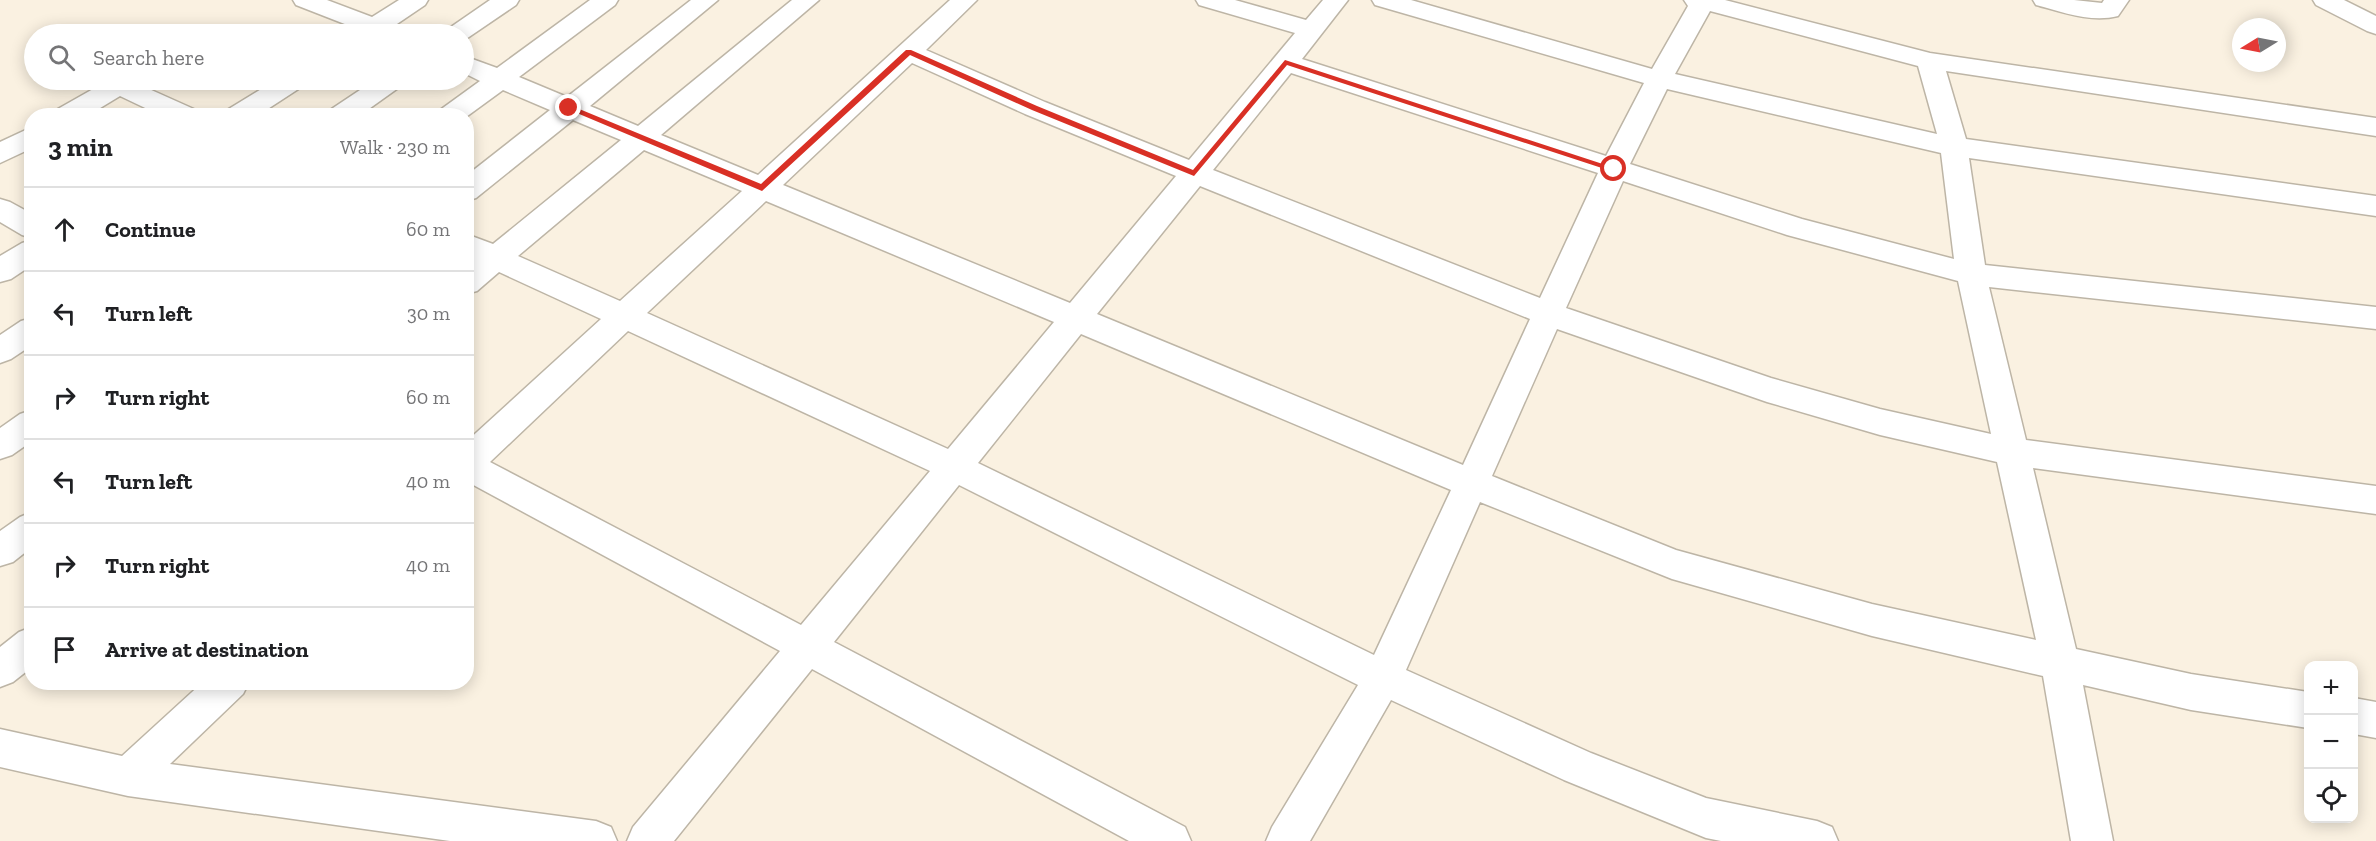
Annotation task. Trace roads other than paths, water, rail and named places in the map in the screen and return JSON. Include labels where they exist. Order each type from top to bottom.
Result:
[{"type":"street","points":[[309,0],[361,24]]},
{"type":"street","points":[[388,24],[416,0]]},
{"type":"street","points":[[472,24],[507,0]]},
{"type":"street","points":[[461,108],[606,0]]},
{"type":"street","points":[[474,185],[706,0]]},
{"type":"street","points":[[474,266],[481,251],[642,138],[807,0]]},
{"type":"street","points":[[474,457],[965,0]]},
{"type":"street","points":[[1208,0],[1311,30]]},
{"type":"street","points":[[648,841],[1336,0]]},
{"type":"street","points":[[1384,0],[1659,79],[1954,147],[2376,206]]},
{"type":"street","points":[[2045,0],[2080,9],[2109,11],[2116,0]]},
{"type":"street","points":[[2325,0],[2376,26]]},
{"type":"street","points":[[1287,841],[1383,678],[1614,169],[1701,1],[1930,61],[2376,127]]},
{"type":"street","points":[[909,52],[1035,108],[1548,314],[1778,392],[1880,422],[2012,452],[2376,500]]},
{"type":"street","points":[[1930,61],[1954,147],[1971,274],[2060,662],[2092,841]]},
{"type":"street","points":[[1285,62],[1797,228],[1971,274],[2376,318]]},
{"type":"street","points":[[474,68],[1471,483],[1672,564],[1872,621],[2191,692],[2304,709]]},
{"type":"street","points":[[80,108],[110,90]]},
{"type":"street","points":[[130,90],[169,108]]},
{"type":"street","points":[[250,108],[278,90]]},
{"type":"street","points":[[352,108],[378,90]]},
{"type":"street","points":[[0,154],[24,140]]},
{"type":"street","points":[[0,209],[24,223]]},
{"type":"street","points":[[481,251],[954,467],[1383,678],[1578,767],[1706,818],[1817,841]]},
{"type":"street","points":[[0,271],[24,255]]},
{"type":"street","points":[[0,351],[24,334]]},
{"type":"street","points":[[0,446],[24,429]]},
{"type":"street","points":[[474,468],[1170,841]]},
{"type":"street","points":[[0,551],[24,533]]},
{"type":"street","points":[[0,670],[24,650]]},
{"type":"street","points":[[128,777],[221,690]]},
{"type":"street","points":[[2358,717],[2376,720]]},
{"type":"street","points":[[0,748],[128,777],[596,841]]}]
